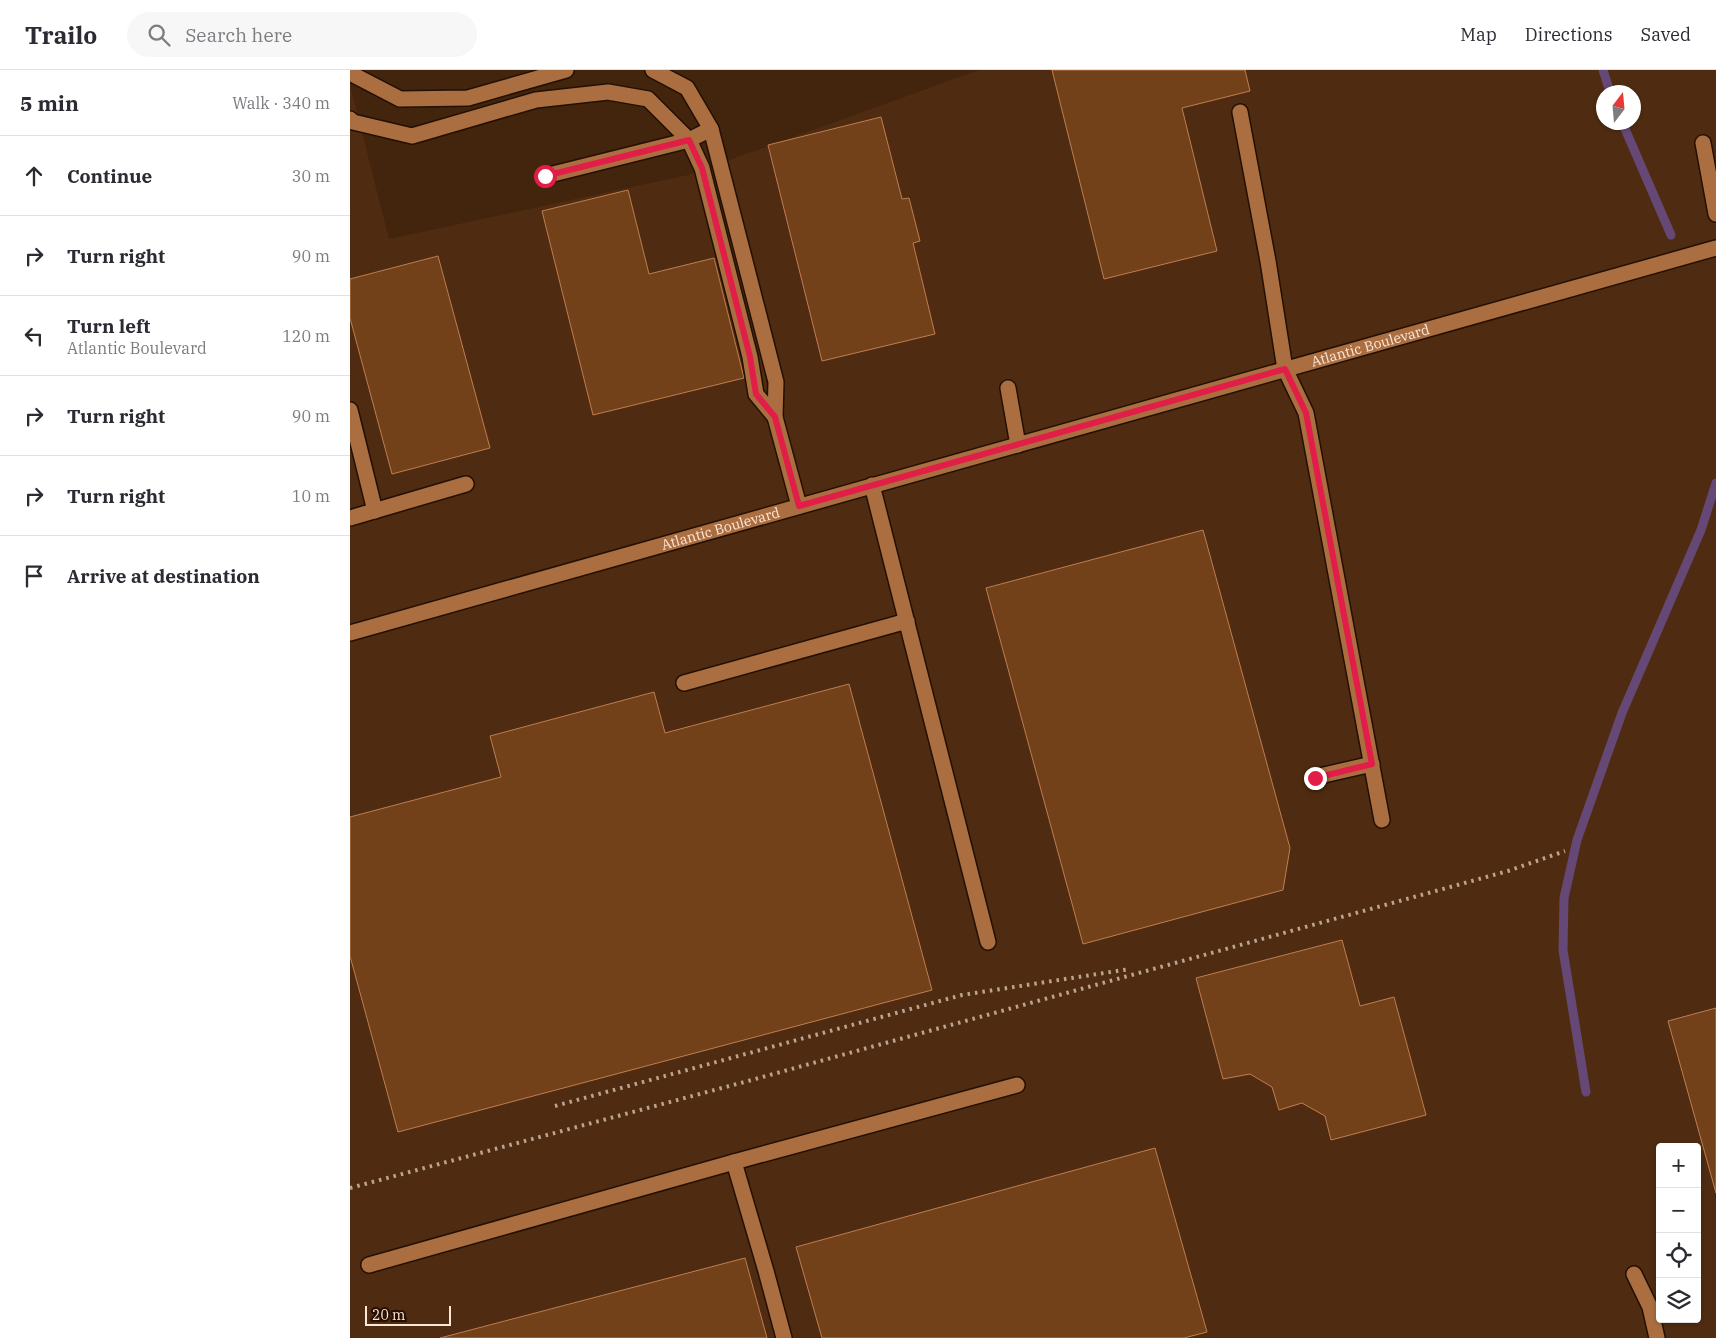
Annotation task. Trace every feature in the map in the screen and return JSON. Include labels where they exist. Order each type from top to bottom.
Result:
[{"type":"street","points":[[350,73],[400,99],[410,99],[468,98],[566,70]]},
{"type":"street","points":[[653,70],[687,88],[712,129],[776,382],[775,417],[799,506]]},
{"type":"street","points":[[350,119],[352,122],[412,136],[536,100],[608,92],[648,98],[689,140],[702,168],[750,357],[756,394],[775,417]]},
{"type":"street","points":[[1240,112],[1268,261],[1285,369],[1306,413],[1382,820]]},
{"type":"street","points":[[545,176],[689,140],[712,129]]},
{"type":"street","points":[[1702,143],[1716,214]]},
{"type":"street","name":"Atlantic Boulevard","points":[[350,633],[1697,253],[1715,253]]},
{"type":"street","points":[[1008,388],[1018,444]]},
{"type":"street","points":[[350,410],[375,511]]},
{"type":"street","points":[[350,518],[466,484]]},
{"type":"street","points":[[872,486],[988,942]]},
{"type":"street","points":[[684,683],[907,621]]},
{"type":"street","points":[[1315,778],[1372,764]]},
{"type":"street","points":[[369,1264],[1017,1085]]},
{"type":"street","points":[[734,1162],[784,1338]]},
{"type":"street","points":[[1634,1274],[1650,1308],[1657,1338]]},
{"type":"shaded area","points":[[979,70],[1716,70],[1716,1338],[350,1338],[350,85],[389,239],[688,175]]},
{"type":"building","points":[[1052,70],[1245,70],[1250,91],[1182,108],[1217,251],[1104,279]]},
{"type":"building","points":[[881,117],[902,199],[909,198],[920,241],[913,243],[935,334],[822,361],[768,145]]},
{"type":"building","points":[[628,190],[649,274],[714,258],[744,378],[593,415],[542,211]]},
{"type":"building","points":[[438,256],[490,448],[392,474],[350,318],[350,279]]},
{"type":"building","points":[[1203,530],[1290,848],[1283,890],[1083,944],[986,588]]},
{"type":"building","points":[[849,684],[932,990],[398,1132],[350,956],[350,817],[501,777],[490,736],[654,692],[665,733]]},
{"type":"building","points":[[1342,940],[1360,1006],[1394,997],[1426,1115],[1331,1140],[1325,1116],[1302,1103],[1279,1110],[1272,1087],[1250,1074],[1223,1079],[1196,978]]},
{"type":"building","points":[[1716,1008],[1716,1193],[1668,1021]]},
{"type":"building","points":[[1155,1148],[1207,1332],[1184,1338],[822,1338],[796,1247]]},
{"type":"building","points":[[745,1258],[767,1338],[440,1338]]},
{"type":"waterway","points":[[1603,70],[1608,85]]},
{"type":"waterway","points":[[1625,130],[1671,235]]},
{"type":"waterway","points":[[1586,1092],[1563,950],[1564,898],[1577,840],[1622,713],[1701,530],[1716,483]]},
{"type":"railway","points":[[350,1188],[748,1081],[1508,871],[1565,851]]},
{"type":"railway","points":[[555,1106],[962,995],[1130,969]]},
{"type":"route","points":[[545,176],[689,140],[702,168],[750,357],[756,394],[775,417],[799,506],[1285,369],[1306,413],[1372,764],[1315,778]]}]
